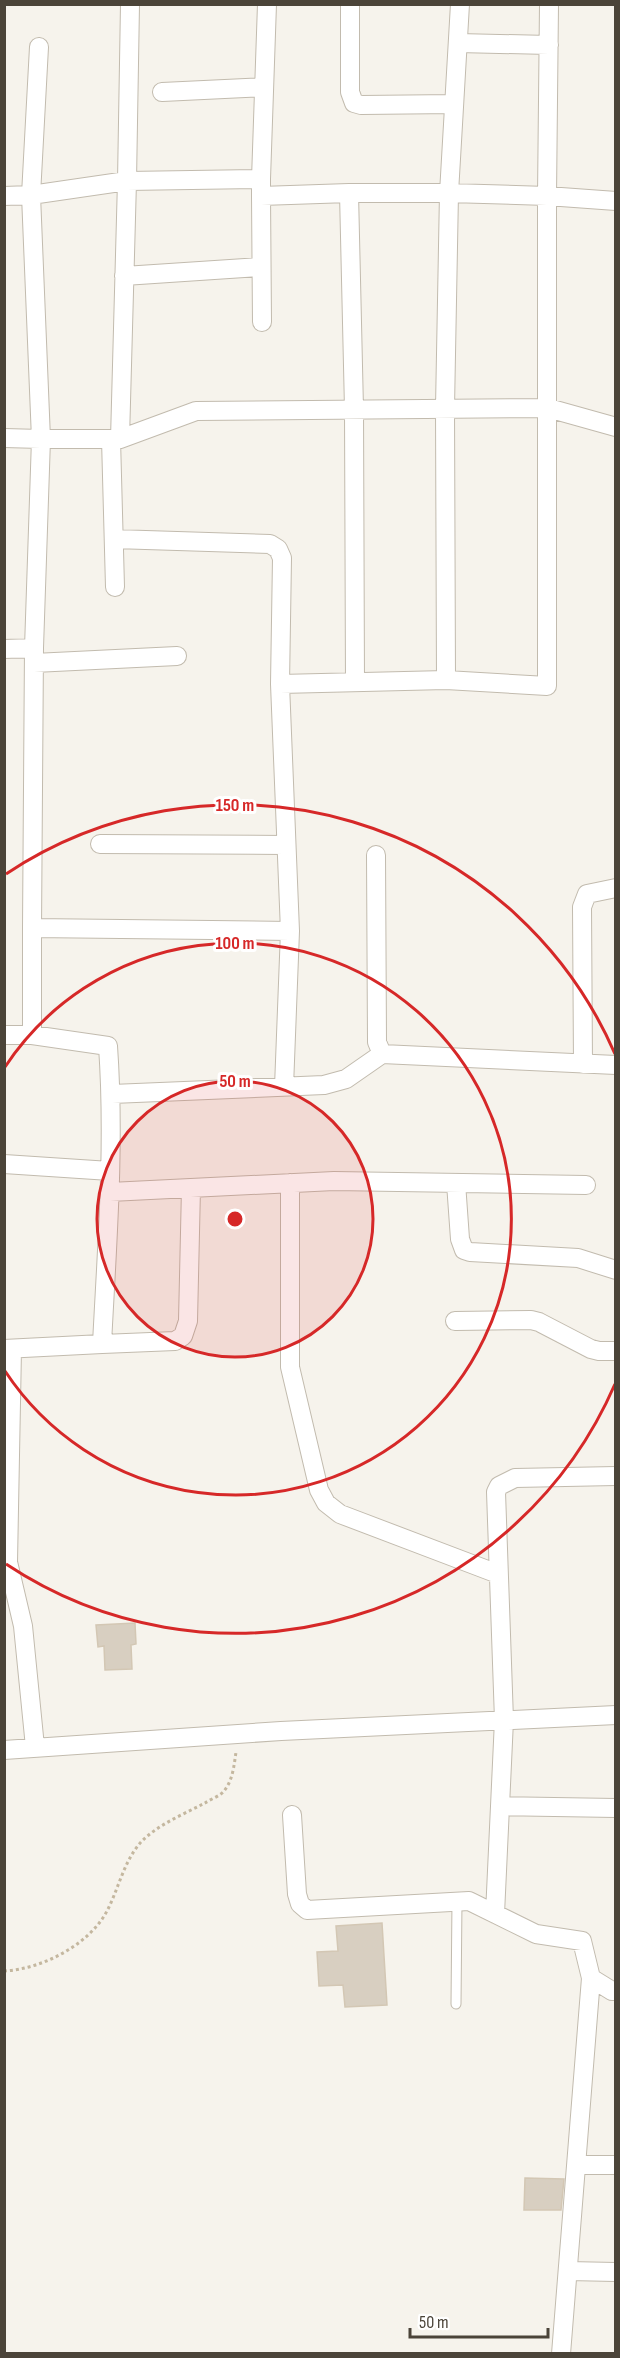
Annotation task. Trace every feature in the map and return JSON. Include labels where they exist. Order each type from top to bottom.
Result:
[{"type":"street","points":[[115,587],[116,439],[124,276],[130,4]]},
{"type":"street","points":[[262,322],[261,188],[267,4]]},
{"type":"street","points":[[350,4],[350,92],[354,103],[361,105],[454,104]]},
{"type":"street","points":[[446,680],[445,408],[449,193],[460,4]]},
{"type":"street","points":[[280,684],[446,680],[547,686],[549,4]]},
{"type":"street","points":[[458,43],[549,45]]},
{"type":"street","points":[[32,1035],[34,656],[41,439],[32,195],[39,47]]},
{"type":"street","points":[[162,92],[264,87]]},
{"type":"street","points":[[4,196],[32,195],[127,181],[349,193],[449,193],[615,201]]},
{"type":"street","points":[[349,193],[354,409],[355,682]]},
{"type":"street","points":[[124,276],[261,267]]},
{"type":"street","points":[[4,438],[116,439],[196,411],[548,408],[615,427]]},
{"type":"street","points":[[114,538],[270,544],[278,549],[282,558],[280,684],[290,931],[284,1087]]},
{"type":"street","points":[[4,649],[34,656],[177,656]]},
{"type":"street","points":[[100,844],[286,845]]},
{"type":"street","points":[[376,855],[377,1042],[382,1054]]},
{"type":"street","points":[[583,1064],[582,907],[587,894],[615,888]]},
{"type":"street","points":[[33,928],[290,931]]},
{"type":"street","points":[[4,1035],[32,1035],[108,1046],[112,1094],[110,1192],[102,1344]]},
{"type":"street","points":[[112,1094],[335,1083],[346,1079],[382,1054],[615,1065]]},
{"type":"street","points":[[4,1164],[110,1171]]},
{"type":"street","points":[[110,1192],[334,1181],[586,1185]]},
{"type":"street","points":[[290,1183],[290,1367],[322,1497],[340,1514],[498,1575]]},
{"type":"street","points":[[456,1183],[460,1239],[464,1250],[578,1258],[615,1270]]},
{"type":"street","points":[[35,1747],[23,1626],[8,1562],[8,1349],[175,1341],[183,1336],[188,1321],[191,1188]]},
{"type":"street","points":[[455,1321],[531,1320],[598,1351],[615,1351]]},
{"type":"street","points":[[495,1914],[504,1720],[496,1492],[499,1486],[515,1478],[615,1476]]},
{"type":"street","points":[[4,1750],[239,1733],[615,1715]]},
{"type":"street","points":[[500,1806],[615,1808]]},
{"type":"street","points":[[292,1815],[297,1894],[300,1904],[308,1910],[470,1900],[536,1934],[582,1941],[591,1978],[561,2354]]},
{"type":"street","points":[[591,1978],[615,1991]]},
{"type":"street","points":[[576,2165],[615,2165]]},
{"type":"street","points":[[568,2271],[615,2272]]},
{"type":"lane","points":[[456,2004],[457,1901]]},
{"type":"path","points":[[4,1971],[38,1966],[57,1957],[95,1929],[107,1912],[129,1861],[142,1841],[163,1826],[224,1792],[232,1776],[239,1733]]},
{"type":"building","points":[[135,1623],[136,1644],[131,1645],[132,1669],[105,1670],[104,1646],[98,1647],[96,1625]]},
{"type":"building","points":[[382,1923],[387,2005],[345,2007],[343,1985],[319,1986],[317,1952],[338,1951],[336,1926]]},
{"type":"building","points":[[525,2178],[564,2179],[561,2210],[524,2210]]}]
